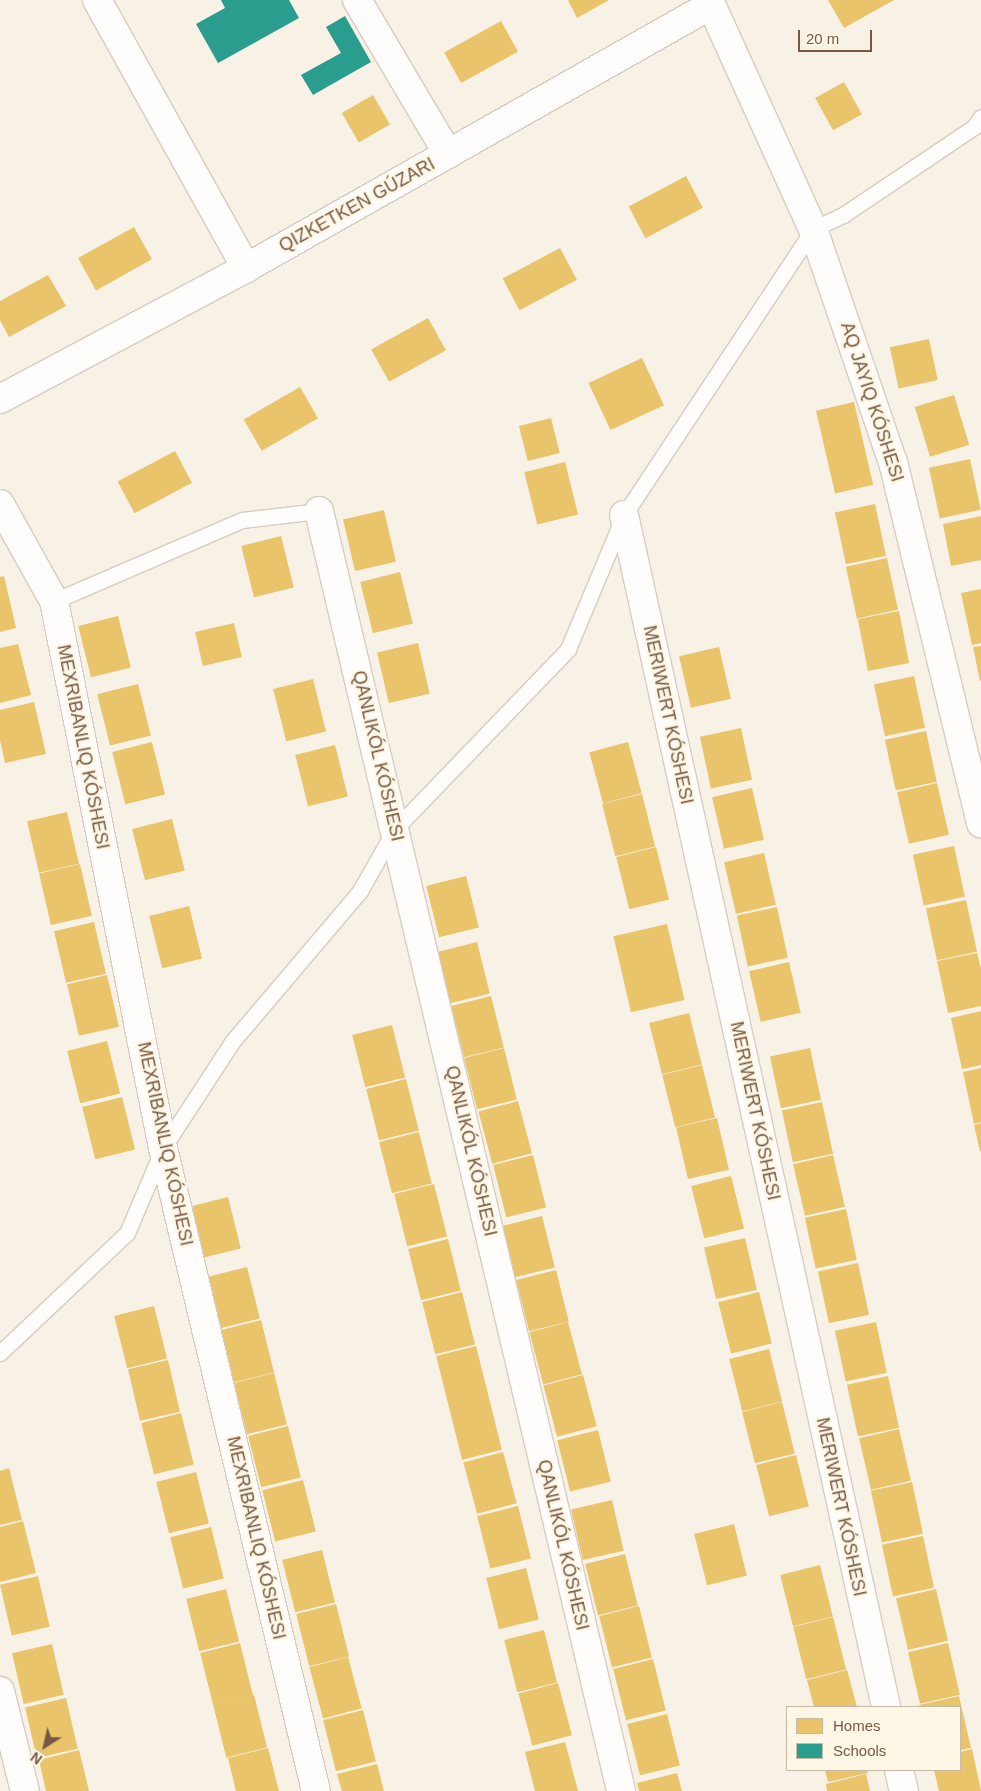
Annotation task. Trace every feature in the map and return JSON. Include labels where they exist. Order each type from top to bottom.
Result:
[{"type":"street","points":[[98,0],[246,268]]},
{"type":"street","points":[[356,0],[448,154]]},
{"type":"street","points":[[0,399],[246,268],[448,154],[710,2],[813,229],[893,462],[981,823]]},
{"type":"street","points":[[0,504],[54,601],[164,1148],[316,1791]]},
{"type":"street","points":[[319,511],[621,1791]]},
{"type":"street","name":"MERIWERT KÓSHESI","points":[[624,515],[886,1706]]},
{"type":"street","points":[[0,1691],[25,1791]]},
{"type":"street","points":[[899,1771],[904,1791]]},
{"type":"lane","points":[[0,1353],[127,1233],[164,1148],[232,1042],[360,891],[395,829],[568,650],[624,515],[813,229],[843,215],[974,127],[981,117]]},
{"type":"lane","points":[[54,601],[242,520],[319,511]]},
{"type":"building: Homes","points":[[568,0],[609,0],[577,18]]},
{"type":"building: Homes","points":[[828,0],[894,0],[844,28]]},
{"type":"building: Homes","points":[[501,21],[518,52],[461,83],[444,53]]},
{"type":"building: Homes","points":[[844,82],[862,114],[833,130],[815,98]]},
{"type":"building: Homes","points":[[373,95],[390,124],[359,142],[342,113]]},
{"type":"building: Homes","points":[[686,176],[703,208],[646,238],[629,207]]},
{"type":"building: Homes","points":[[134,227],[152,259],[96,290],[78,258]]},
{"type":"building: Homes","points":[[560,248],[577,280],[520,310],[503,279]]},
{"type":"building: Homes","points":[[48,275],[66,306],[9,337],[0,320],[0,301]]},
{"type":"building: Homes","points":[[428,318],[446,350],[389,382],[371,350]]},
{"type":"building: Homes","points":[[929,339],[938,380],[899,388],[890,347]]},
{"type":"building: Homes","points":[[642,358],[664,405],[611,430],[589,383]]},
{"type":"building: Homes","points":[[300,387],[318,418],[262,451],[244,420]]},
{"type":"building: Homes","points":[[954,395],[969,445],[930,457],[915,407]]},
{"type":"building: Homes","points":[[854,402],[873,485],[835,494],[816,411]]},
{"type":"building: Homes","points":[[551,418],[560,453],[528,461],[519,426]]},
{"type":"building: Homes","points":[[175,451],[192,483],[135,513],[118,482]]},
{"type":"building: Homes","points":[[970,459],[981,510],[940,519],[929,468]]},
{"type":"building: Homes","points":[[565,462],[578,514],[537,525],[524,472]]},
{"type":"building: Homes","points":[[875,504],[886,556],[846,564],[835,513]]},
{"type":"building: Homes","points":[[384,510],[396,562],[355,571],[343,519]]},
{"type":"building: Homes","points":[[981,516],[981,560],[951,566],[943,524]]},
{"type":"building: Homes","points":[[281,536],[294,587],[254,597],[241,546]]},
{"type":"building: Homes","points":[[887,558],[898,610],[857,619],[846,567]]},
{"type":"building: Homes","points":[[400,572],[413,623],[373,633],[360,582]]},
{"type":"building: Homes","points":[[4,576],[16,628],[0,632],[0,577]]},
{"type":"building: Homes","points":[[981,589],[981,643],[972,645],[961,593]]},
{"type":"building: Homes","points":[[899,611],[909,663],[868,671],[858,619]]},
{"type":"building: Homes","points":[[118,616],[131,667],[91,677],[78,626]]},
{"type":"building: Homes","points":[[234,623],[242,657],[203,666],[195,632]]},
{"type":"building: Homes","points":[[418,643],[430,694],[389,703],[377,652]]},
{"type":"building: Homes","points":[[18,644],[31,695],[0,703],[0,648]]},
{"type":"building: Homes","points":[[981,646],[981,681],[980,681],[973,647]]},
{"type":"building: Homes","points":[[719,647],[731,699],[691,708],[679,656]]},
{"type":"building: Homes","points":[[914,676],[925,728],[885,736],[874,685]]},
{"type":"building: Homes","points":[[313,679],[326,731],[286,741],[273,689]]},
{"type":"building: Homes","points":[[138,684],[151,735],[110,746],[97,694]]},
{"type":"building: Homes","points":[[34,702],[46,754],[5,763],[0,740],[0,710]]},
{"type":"building: Homes","points":[[741,728],[752,780],[711,789],[700,737]]},
{"type":"building: Homes","points":[[926,731],[937,782],[896,791],[885,740]]},
{"type":"building: Homes","points":[[152,742],[165,794],[125,804],[112,752]]},
{"type":"building: Homes","points":[[628,742],[642,793],[603,804],[589,752]]},
{"type":"building: Homes","points":[[335,745],[348,796],[308,806],[295,755]]},
{"type":"building: Homes","points":[[937,783],[949,835],[909,844],[897,792]]},
{"type":"building: Homes","points":[[752,788],[764,840],[724,849],[712,797]]},
{"type":"building: Homes","points":[[642,794],[655,846],[615,856],[602,804]]},
{"type":"building: Homes","points":[[67,812],[79,864],[39,873],[27,821]]},
{"type":"building: Homes","points":[[172,819],[185,870],[145,880],[132,829]]},
{"type":"building: Homes","points":[[954,846],[965,897],[924,906],[913,855]]},
{"type":"building: Homes","points":[[656,847],[669,899],[629,909],[616,857]]},
{"type":"building: Homes","points":[[764,853],[776,905],[736,914],[724,862]]},
{"type":"building: Homes","points":[[80,864],[92,916],[51,925],[39,873]]},
{"type":"building: Homes","points":[[466,876],[479,927],[439,937],[426,886]]},
{"type":"building: Homes","points":[[966,900],[977,952],[937,960],[926,909]]},
{"type":"building: Homes","points":[[189,906],[202,958],[162,968],[149,916]]},
{"type":"building: Homes","points":[[777,907],[788,958],[748,966],[737,916]]},
{"type":"building: Homes","points":[[94,922],[106,974],[66,983],[54,931]]},
{"type":"building: Homes","points":[[667,924],[685,1000],[631,1012],[613,936]]},
{"type":"building: Homes","points":[[477,942],[490,993],[450,1003],[437,952]]},
{"type":"building: Homes","points":[[977,953],[981,969],[981,1006],[948,1013],[937,961]]},
{"type":"building: Homes","points":[[789,962],[801,1013],[761,1022],[749,971]]},
{"type":"building: Homes","points":[[107,975],[119,1027],[79,1036],[67,984]]},
{"type":"building: Homes","points":[[491,996],[504,1047],[464,1057],[451,1006]]},
{"type":"building: Homes","points":[[981,1011],[981,1065],[962,1069],[951,1018]]},
{"type":"building: Homes","points":[[689,1013],[702,1064],[662,1074],[649,1023]]},
{"type":"building: Homes","points":[[392,1025],[405,1077],[365,1087],[352,1035]]},
{"type":"building: Homes","points":[[107,1041],[120,1093],[80,1103],[67,1051]]},
{"type":"building: Homes","points":[[504,1048],[517,1099],[477,1109],[464,1058]]},
{"type":"building: Homes","points":[[810,1048],[821,1100],[781,1108],[770,1057]]},
{"type":"building: Homes","points":[[702,1065],[715,1117],[675,1127],[662,1075]]},
{"type":"building: Homes","points":[[981,1068],[981,1122],[974,1124],[963,1072]]},
{"type":"building: Homes","points":[[406,1079],[419,1130],[379,1140],[366,1089]]},
{"type":"building: Homes","points":[[122,1097],[135,1149],[95,1159],[82,1107]]},
{"type":"building: Homes","points":[[518,1101],[532,1153],[492,1164],[478,1112]]},
{"type":"building: Homes","points":[[822,1102],[833,1154],[793,1162],[782,1111]]},
{"type":"building: Homes","points":[[717,1118],[729,1170],[688,1179],[676,1127]]},
{"type":"building: Homes","points":[[981,1123],[981,1151],[980,1151],[974,1125]]},
{"type":"building: Homes","points":[[419,1132],[432,1183],[392,1193],[379,1142]]},
{"type":"building: Homes","points":[[533,1155],[546,1207],[506,1217],[493,1165]]},
{"type":"building: Homes","points":[[833,1155],[845,1207],[805,1216],[793,1164]]},
{"type":"building: Homes","points":[[731,1176],[744,1228],[704,1238],[691,1186]]},
{"type":"building: Homes","points":[[434,1184],[447,1236],[407,1246],[394,1194]]},
{"type":"building: Homes","points":[[228,1197],[241,1248],[201,1258],[188,1207]]},
{"type":"building: Homes","points":[[846,1209],[857,1260],[816,1269],[805,1218]]},
{"type":"building: Homes","points":[[542,1216],[555,1267],[515,1277],[502,1226]]},
{"type":"building: Homes","points":[[745,1238],[757,1290],[716,1299],[704,1247]]},
{"type":"building: Homes","points":[[448,1239],[461,1290],[421,1300],[408,1249]]},
{"type":"building: Homes","points":[[858,1263],[869,1315],[829,1323],[818,1272]]},
{"type":"building: Homes","points":[[247,1267],[260,1318],[220,1328],[207,1277]]},
{"type":"building: Homes","points":[[556,1270],[569,1321],[529,1331],[516,1280]]},
{"type":"building: Homes","points":[[462,1292],[475,1344],[435,1354],[422,1302]]},
{"type":"building: Homes","points":[[759,1292],[772,1343],[731,1354],[718,1302]]},
{"type":"building: Homes","points":[[154,1306],[167,1358],[127,1368],[114,1316]]},
{"type":"building: Homes","points":[[261,1320],[274,1372],[234,1382],[221,1330]]},
{"type":"building: Homes","points":[[568,1322],[582,1374],[543,1385],[529,1332]]},
{"type":"building: Homes","points":[[876,1322],[887,1373],[846,1382],[835,1331]]},
{"type":"building: Homes","points":[[476,1346],[502,1450],[462,1460],[436,1356]]},
{"type":"building: Homes","points":[[769,1349],[782,1401],[742,1411],[729,1359]]},
{"type":"building: Homes","points":[[168,1360],[180,1412],[140,1421],[128,1369]]},
{"type":"building: Homes","points":[[274,1373],[287,1424],[247,1434],[234,1383]]},
{"type":"building: Homes","points":[[583,1375],[597,1426],[557,1437],[543,1386]]},
{"type":"building: Homes","points":[[888,1376],[899,1428],[858,1437],[847,1385]]},
{"type":"building: Homes","points":[[782,1402],[795,1453],[755,1463],[742,1412]]},
{"type":"building: Homes","points":[[181,1413],[194,1464],[154,1474],[141,1423]]},
{"type":"building: Homes","points":[[288,1426],[301,1477],[261,1487],[248,1436]]},
{"type":"building: Homes","points":[[899,1429],[911,1481],[871,1490],[859,1438]]},
{"type":"building: Homes","points":[[598,1430],[611,1481],[570,1492],[557,1440]]},
{"type":"building: Homes","points":[[503,1452],[517,1503],[477,1514],[463,1463]]},
{"type":"building: Homes","points":[[796,1455],[809,1506],[769,1516],[756,1465]]},
{"type":"building: Homes","points":[[9,1468],[22,1520],[0,1525],[0,1471]]},
{"type":"building: Homes","points":[[196,1472],[209,1523],[169,1533],[156,1482]]},
{"type":"building: Homes","points":[[303,1480],[316,1531],[275,1542],[262,1490]]},
{"type":"building: Homes","points":[[912,1482],[923,1534],[882,1543],[871,1491]]},
{"type":"building: Homes","points":[[612,1500],[624,1551],[583,1560],[571,1509]]},
{"type":"building: Homes","points":[[518,1506],[531,1558],[490,1569],[477,1516]]},
{"type":"building: Homes","points":[[23,1521],[36,1573],[0,1582],[0,1527]]},
{"type":"building: Homes","points":[[734,1524],[747,1575],[707,1585],[694,1534]]},
{"type":"building: Homes","points":[[211,1527],[224,1578],[183,1589],[170,1537]]},
{"type":"building: Homes","points":[[923,1536],[934,1588],[893,1597],[882,1545]]},
{"type":"building: Homes","points":[[322,1550],[335,1602],[295,1612],[282,1560]]},
{"type":"building: Homes","points":[[625,1554],[638,1605],[598,1615],[585,1564]]},
{"type":"building: Homes","points":[[820,1565],[833,1616],[793,1626],[780,1575]]},
{"type":"building: Homes","points":[[526,1568],[539,1619],[499,1629],[486,1578]]},
{"type":"building: Homes","points":[[38,1576],[50,1627],[12,1635],[0,1585]]},
{"type":"building: Homes","points":[[226,1589],[239,1641],[199,1651],[186,1599]]},
{"type":"building: Homes","points":[[936,1589],[948,1641],[908,1650],[896,1598]]},
{"type":"building: Homes","points":[[336,1604],[349,1656],[309,1666],[296,1614]]},
{"type":"building: Homes","points":[[639,1606],[652,1657],[612,1667],[599,1616]]},
{"type":"building: Homes","points":[[833,1617],[846,1669],[806,1679],[793,1627]]},
{"type":"building: Homes","points":[[544,1630],[557,1682],[517,1692],[504,1640]]},
{"type":"building: Homes","points":[[240,1643],[253,1695],[213,1705],[200,1653]]},
{"type":"building: Homes","points":[[948,1643],[960,1695],[920,1704],[908,1652]]},
{"type":"building: Homes","points":[[52,1644],[64,1695],[24,1704],[12,1653]]},
{"type":"building: Homes","points":[[348,1657],[362,1708],[323,1719],[309,1667]]},
{"type":"building: Homes","points":[[653,1659],[666,1710],[626,1720],[613,1669]]},
{"type":"building: Homes","points":[[847,1670],[857,1706],[814,1706],[807,1680]]},
{"type":"building: Homes","points":[[558,1683],[572,1735],[532,1746],[518,1694]]},
{"type":"building: Homes","points":[[254,1695],[267,1747],[226,1758],[213,1705]]},
{"type":"building: Homes","points":[[959,1696],[971,1748],[961,1750],[961,1706],[919,1705]]},
{"type":"building: Homes","points":[[66,1698],[78,1749],[37,1758],[25,1707]]},
{"type":"building: Homes","points":[[363,1710],[376,1761],[336,1771],[323,1720]]},
{"type":"building: Homes","points":[[667,1714],[680,1765],[640,1775],[627,1724]]},
{"type":"building: Homes","points":[[565,1742],[578,1791],[535,1791],[525,1752]]},
{"type":"building: Homes","points":[[268,1748],[279,1791],[236,1791],[228,1758]]},
{"type":"building: Homes","points":[[972,1749],[981,1791],[939,1791],[934,1771],[961,1771],[961,1752]]},
{"type":"building: Homes","points":[[79,1750],[89,1791],[46,1791],[39,1760]]},
{"type":"building: Homes","points":[[377,1764],[384,1791],[342,1791],[337,1774]]},
{"type":"building: Homes","points":[[825,1771],[867,1771],[868,1773],[828,1782]]},
{"type":"building: Homes","points":[[677,1773],[682,1791],[639,1791],[637,1783]]},
{"type":"building: Homes","points":[[866,1774],[870,1791],[827,1791],[826,1784]]},
{"type":"building: Schools","points":[[221,0],[289,0],[299,18],[218,63],[196,24],[225,8]]},
{"type":"building: Schools","points":[[345,16],[371,62],[313,95],[301,75],[341,53],[326,27]]}]
